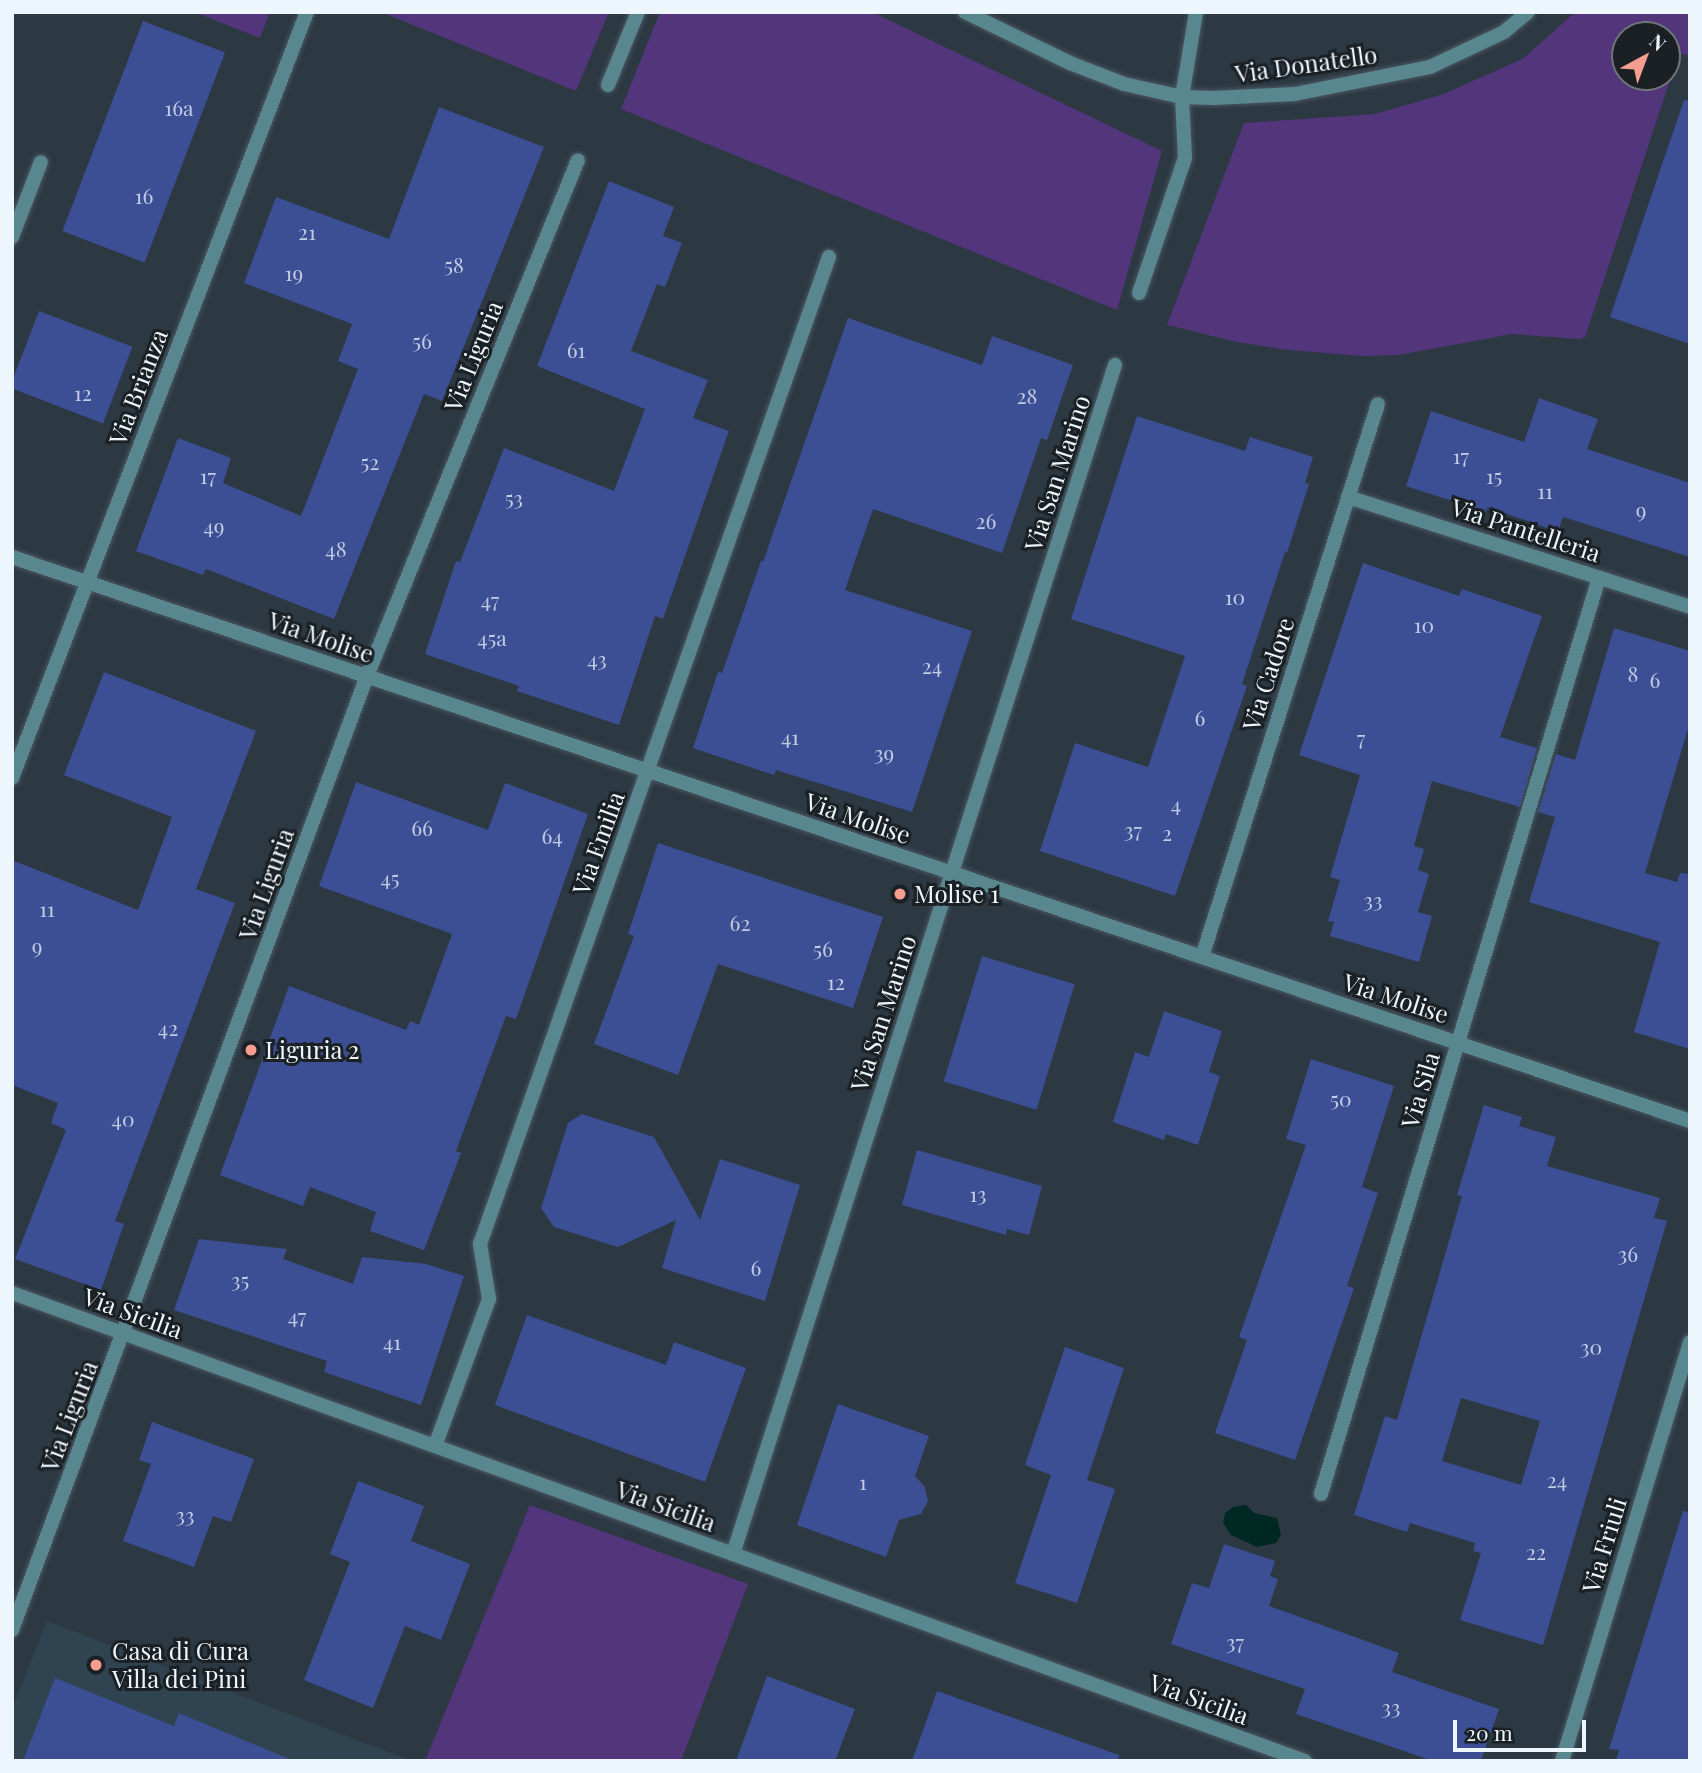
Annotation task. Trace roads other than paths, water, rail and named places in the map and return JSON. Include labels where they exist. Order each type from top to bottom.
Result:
[{"type":"street","name":"Via Brianza","points":[[12,778],[307,12]]},
{"type":"street","points":[[608,85],[638,12]]},
{"type":"street","name":"Via Donatello","points":[[965,12],[1098,75],[1182,97],[1295,94],[1430,67],[1504,32],[1528,12]]},
{"type":"street","points":[[1139,293],[1185,158],[1182,97],[1196,12]]},
{"type":"street","name":"Via Liguria","points":[[12,1630],[125,1334],[367,676],[578,160]]},
{"type":"street","points":[[12,237],[41,162]]},
{"type":"street","name":"Via Emilia","points":[[435,1446],[489,1299],[480,1244],[829,257]]},
{"type":"street","name":"Via San Marino","points":[[733,1555],[1115,365]]},
{"type":"street","name":"Via Cadore","points":[[1202,957],[1378,404]]},
{"type":"street","name":"Via Pantelleria","points":[[1348,497],[1690,607]]},
{"type":"street","name":"Via Molise","points":[[12,557],[1690,1121]]},
{"type":"street","name":"Via Sila","points":[[1321,1494],[1599,578]]},
{"type":"street","name":"Via Sicilia","points":[[12,1293],[1305,1761]]},
{"type":"street","name":"Via Friuli","points":[[1562,1761],[1690,1342]]},
{"type":"place","name":"Molise 1","points":[[900,894]]},
{"type":"place","name":"Liguria 2","points":[[251,1050]]},
{"type":"place","name":"Casa di Cura Villa dei Pini","points":[[96,1665]]}]
